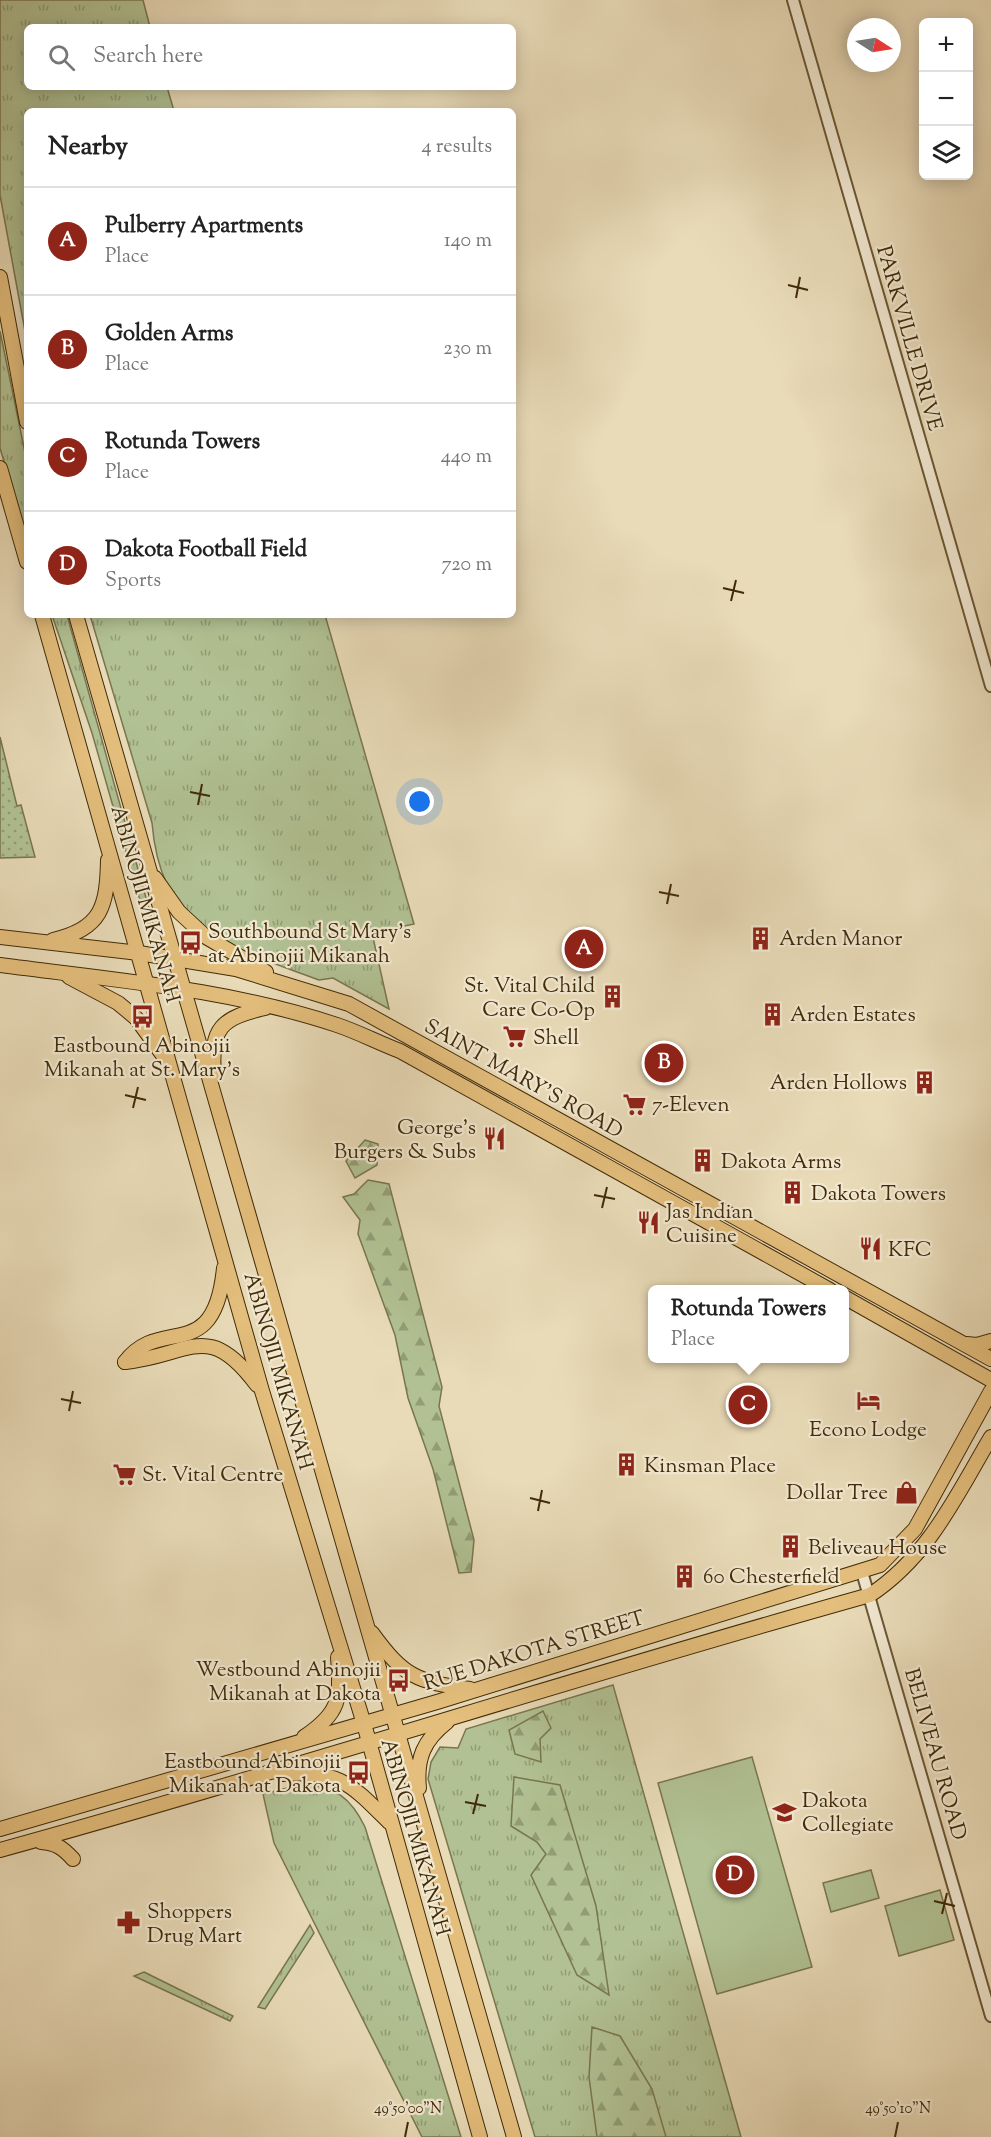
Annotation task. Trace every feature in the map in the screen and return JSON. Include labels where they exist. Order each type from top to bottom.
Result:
[{"type":"main road","points":[[0,277],[24,406]]},
{"type":"main road","points":[[0,468],[24,552]]},
{"type":"main road","name":"ABINOJII MIKANAH","points":[[43,618],[262,1391],[364,1724],[367,1743],[480,2137]]},
{"type":"main road","name":"ABINOJII MIKANAH","points":[[77,618],[514,2137]]},
{"type":"main road","points":[[39,942],[82,932],[94,921],[103,904],[107,885],[109,846]]},
{"type":"main road","points":[[149,869],[179,912],[206,937],[287,983]]},
{"type":"main road","name":"SAINT MARY'S ROAD","points":[[0,936],[139,953],[236,969],[349,1004],[991,1359]]},
{"type":"main road","name":"SAINT MARY'S ROAD","points":[[0,965],[183,989],[272,1006],[338,1025],[400,1051],[821,1285]]},
{"type":"main road","points":[[61,973],[118,1003],[136,1018],[171,1067]]},
{"type":"main road","points":[[217,1102],[212,1053],[216,1036],[236,1015],[272,1006]]},
{"type":"main road","points":[[225,1260],[221,1296],[212,1316],[201,1328],[135,1348],[124,1362],[206,1345],[221,1348],[240,1362],[262,1391]]},
{"type":"main road","points":[[849,1300],[991,1380]]},
{"type":"main road","points":[[963,1344],[977,1345],[991,1341]]},
{"type":"main road","name":"RUE DAKOTA STREET","points":[[0,1829],[364,1724],[880,1565],[905,1542],[915,1529],[991,1391]]},
{"type":"main road","name":"RUE DAKOTA STREET","points":[[0,1850],[870,1595],[891,1581],[924,1548],[941,1525],[991,1437]]},
{"type":"main road","points":[[365,1624],[404,1671],[431,1683],[475,1690]]},
{"type":"main road","points":[[291,1745],[322,1725],[338,1704],[337,1637]]},
{"type":"main road","points":[[584,1656],[588,1676]]},
{"type":"main road","points":[[422,1817],[417,1770],[419,1757],[436,1731],[452,1718]]},
{"type":"main road","points":[[259,1775],[315,1772],[329,1775],[349,1783],[390,1823]]},
{"type":"main road","points":[[33,1841],[52,1843],[74,1859]]},
{"type":"street","name":"PARKVILLE DRIVE","points":[[793,0],[991,686]]},
{"type":"street","name":"BELIVEAU ROAD","points":[[862,1572],[991,2016]]},
{"type":"green space","points":[[0,0],[143,0],[149,24],[24,24],[24,90],[168,90],[173,108],[24,108],[24,326],[0,195]]},
{"type":"green space","points":[[0,331],[24,447],[24,529],[0,448]]},
{"type":"green space","points":[[53,618],[68,618],[155,930],[149,932],[92,733]]},
{"type":"green space","points":[[91,618],[326,618],[414,924],[372,933],[389,1009],[333,978],[319,980],[257,957],[230,945],[206,930],[186,912],[170,889],[158,860],[152,823]]},
{"type":"green space","points":[[0,737],[17,806],[21,805],[35,857],[0,858]]},
{"type":"green space","points":[[365,1140],[378,1144],[377,1165],[355,1178],[346,1161]]},
{"type":"green space","points":[[368,1180],[389,1184],[442,1387],[439,1406],[474,1540],[471,1572],[459,1573],[433,1469],[408,1398],[395,1335],[358,1234],[360,1220],[343,1197],[354,1194]]},
{"type":"green space","points":[[613,1685],[741,2137],[535,2137],[428,1779],[431,1762],[440,1747],[458,1748],[466,1729]]},
{"type":"green space","points":[[543,1711],[551,1728],[540,1739],[541,1762],[515,1754],[509,1730]]},
{"type":"green space","points":[[752,1757],[812,1967],[717,1994],[658,1783]]},
{"type":"green space","points":[[514,1777],[560,1785],[596,1906],[609,1995],[577,1975],[531,1875],[546,1854],[537,1842],[511,1826]]},
{"type":"green space","points":[[303,1784],[324,1787],[341,1795],[354,1808],[365,1827],[461,2137],[422,2137],[274,1843],[263,1794]]},
{"type":"green space","points":[[871,1870],[879,1898],[831,1912],[823,1883]]},
{"type":"green space","points":[[940,1890],[954,1940],[899,1956],[885,1906]]},
{"type":"green space","points":[[310,1925],[314,1933],[265,2009],[258,2007]]},
{"type":"green space","points":[[144,1972],[233,2016],[230,2021],[134,1976]]},
{"type":"green space","points":[[592,2027],[620,2036],[652,2089],[666,2137],[597,2137],[589,2077]]},
{"type":"place","name":"Arden Manor","points":[[761,938]]},
{"type":"place","name":"Southbound St Mary's at Abinojii Mikanah","points":[[190,943]]},
{"type":"place","name":"Pulberry Apartments","points":[[584,949]]},
{"type":"place","name":"St. Vital Child Care Co-Op","points":[[613,997]]},
{"type":"place","name":"Arden Estates","points":[[772,1014]]},
{"type":"place","name":"Eastbound Abinojii Mikanah at St. Mary's","points":[[142,1017]]},
{"type":"place","name":"Shell","points":[[515,1037]]},
{"type":"place","name":"Golden Arms","points":[[664,1063]]},
{"type":"place","name":"Arden Hollows","points":[[925,1082]]},
{"type":"place","name":"7-Eleven","points":[[634,1104]]},
{"type":"place","name":"George's Burgers & Subs","points":[[494,1139]]},
{"type":"place","name":"Dakota Arms","points":[[703,1161]]},
{"type":"place","name":"Dakota Towers","points":[[793,1193]]},
{"type":"place","name":"Jas Indian Cuisine","points":[[648,1223]]},
{"type":"place","name":"KFC","points":[[870,1249]]},
{"type":"place","name":"Econo Lodge","points":[[868,1401]]},
{"type":"place","name":"Rotunda Towers","points":[[748,1405]]},
{"type":"place","name":"Kinsman Place","points":[[626,1465]]},
{"type":"place","name":"St. Vital Centre","points":[[124,1474]]},
{"type":"place","name":"Dollar Tree","points":[[906,1492]]},
{"type":"place","name":"Beliveau House","points":[[790,1547]]},
{"type":"place","name":"60 Chesterfield","points":[[685,1576]]},
{"type":"place","name":"Westbound Abinojii Mikanah at Dakota","points":[[399,1681]]},
{"type":"place","name":"Eastbound Abinojii Mikanah at Dakota","points":[[359,1773]]},
{"type":"place","name":"Dakota Collegiate","points":[[784,1812]]},
{"type":"place","name":"Dakota Football Field","points":[[735,1875]]},
{"type":"place","name":"Shoppers Drug Mart","points":[[129,1923]]}]
